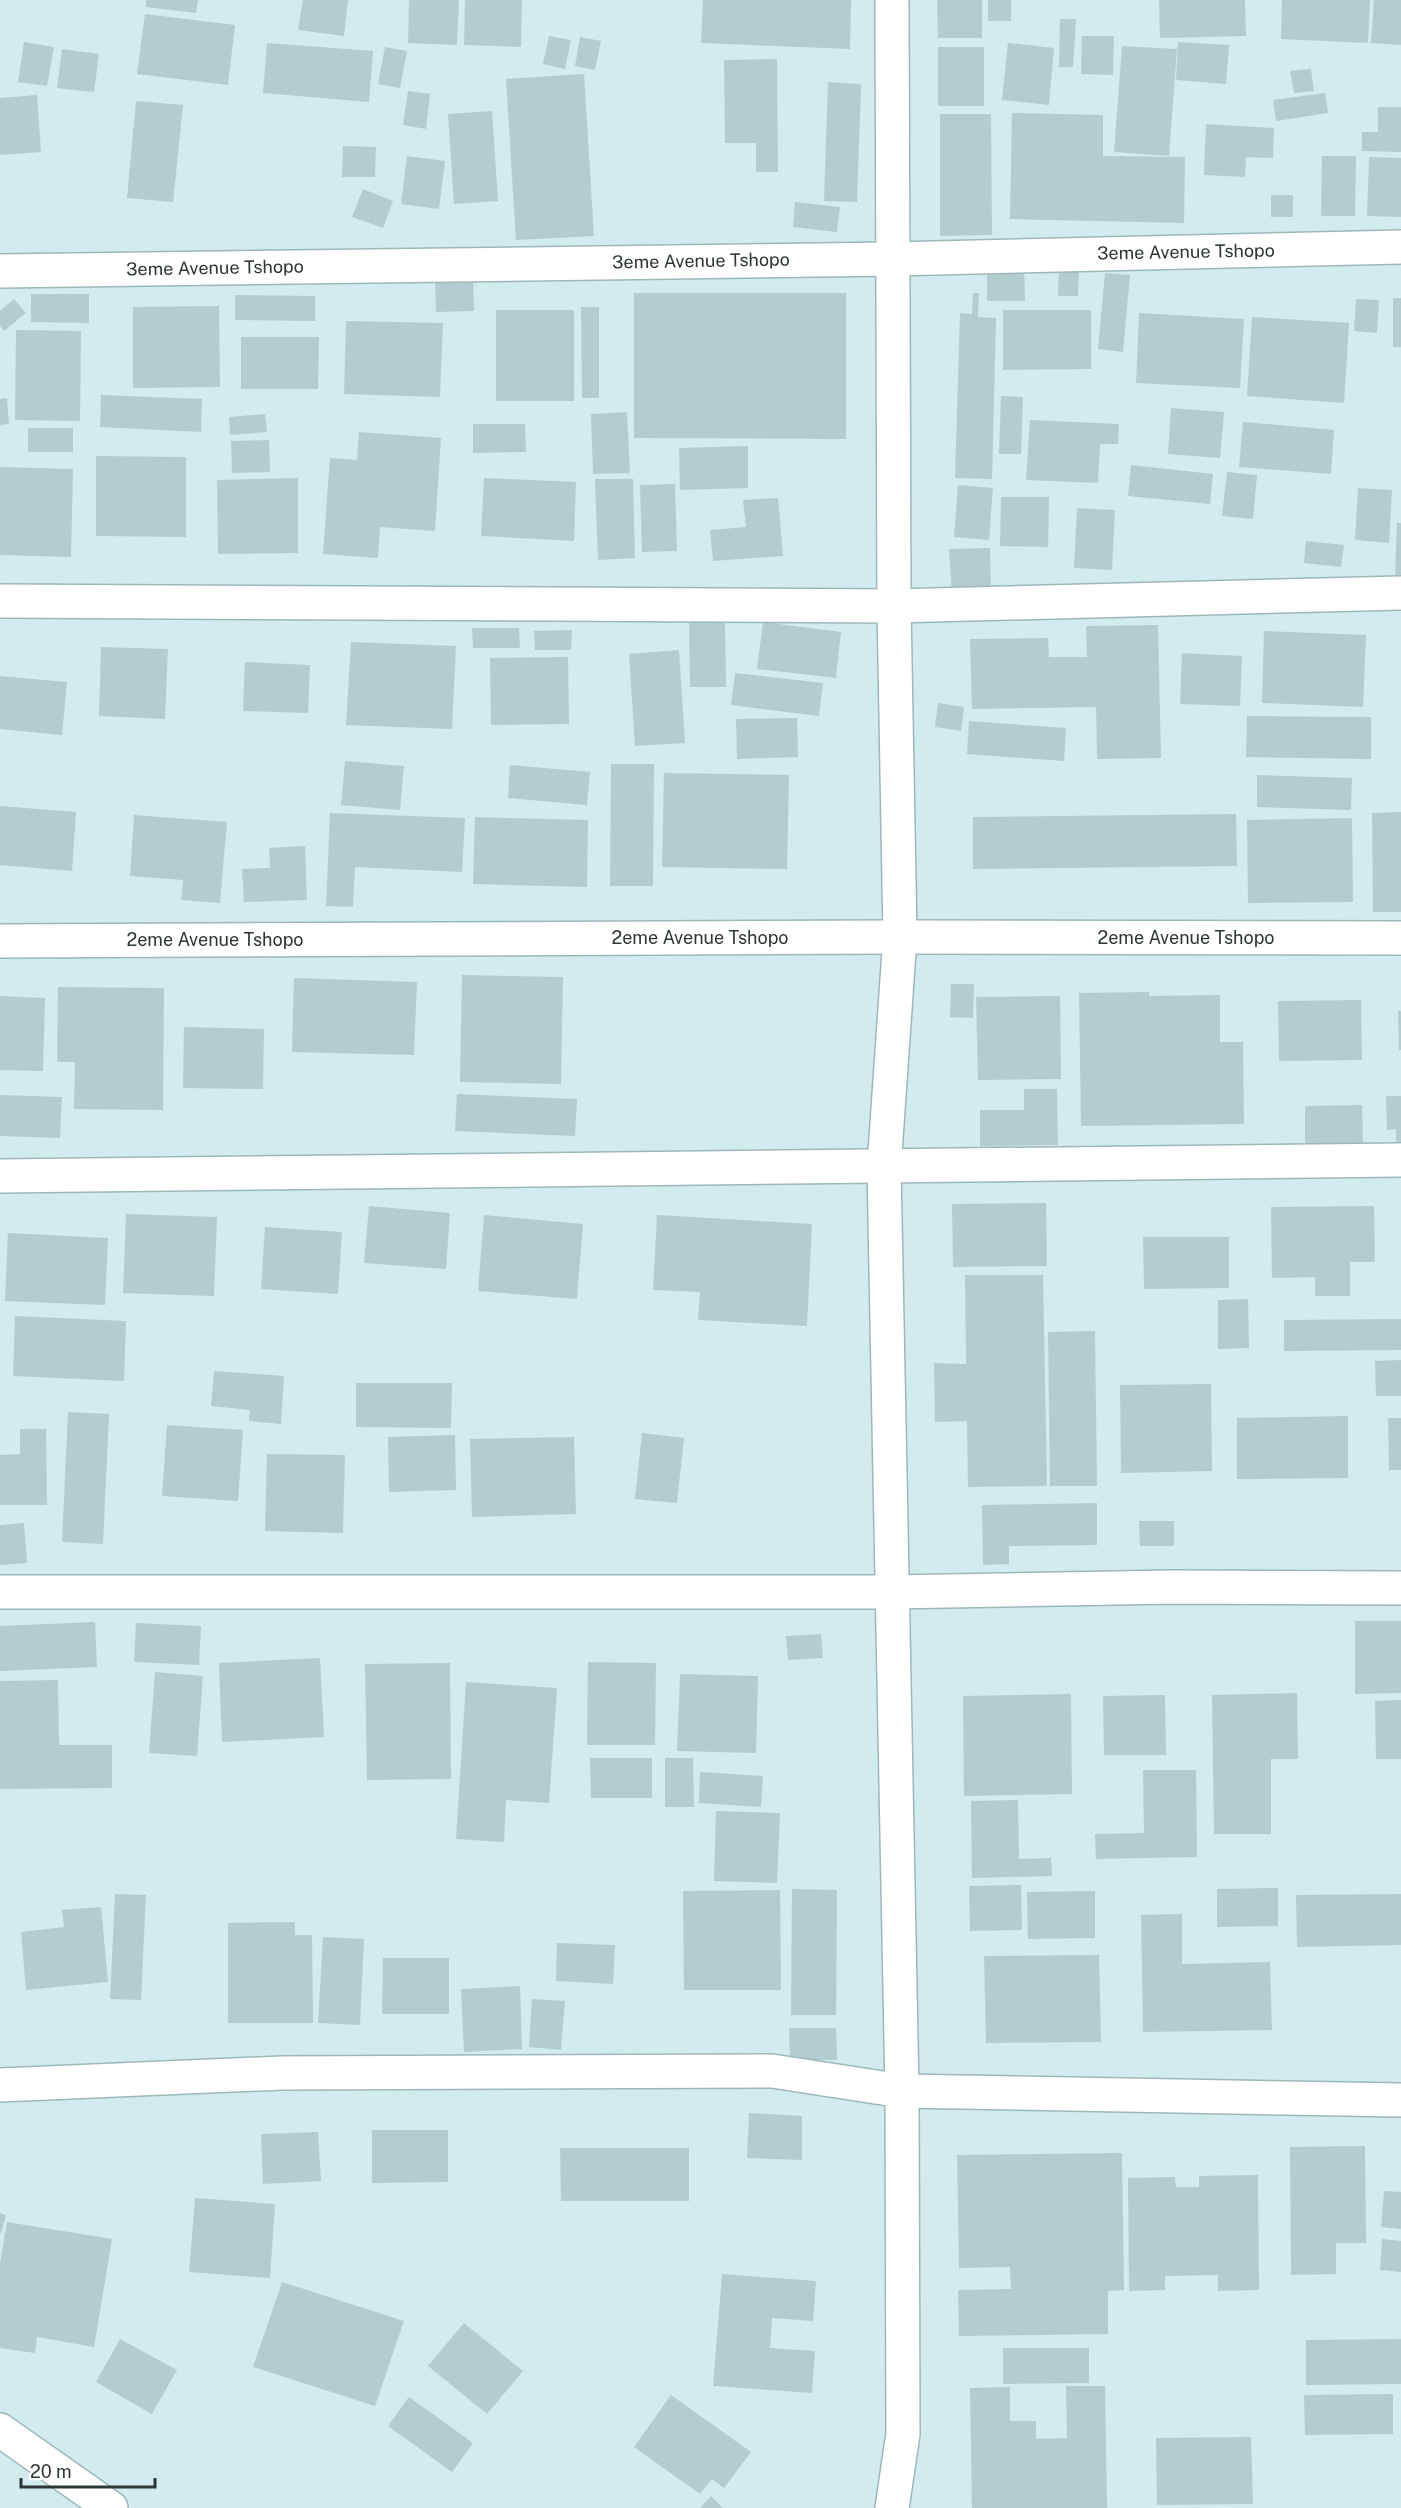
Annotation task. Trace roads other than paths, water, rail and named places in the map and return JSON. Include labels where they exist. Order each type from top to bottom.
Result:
[{"type":"street","points":[[892,0],[894,606],[900,937],[884,1167],[902,2091],[903,2434],[892,2508]]},
{"type":"street","name":"3eme Avenue Tshopo","points":[[0,271],[893,259],[1401,247]]},
{"type":"street","points":[[0,601],[894,606],[1401,593]]},
{"type":"street","name":"2eme Avenue Tshopo","points":[[0,941],[900,937],[1401,938]]},
{"type":"street","points":[[0,1176],[1401,1160]]},
{"type":"street","points":[[0,1592],[891,1592],[1173,1587],[1401,1588]]},
{"type":"street","points":[[0,2085],[282,2073],[772,2071],[902,2091],[1401,2100]]},
{"type":"street","points":[[0,2430],[111,2508]]}]
